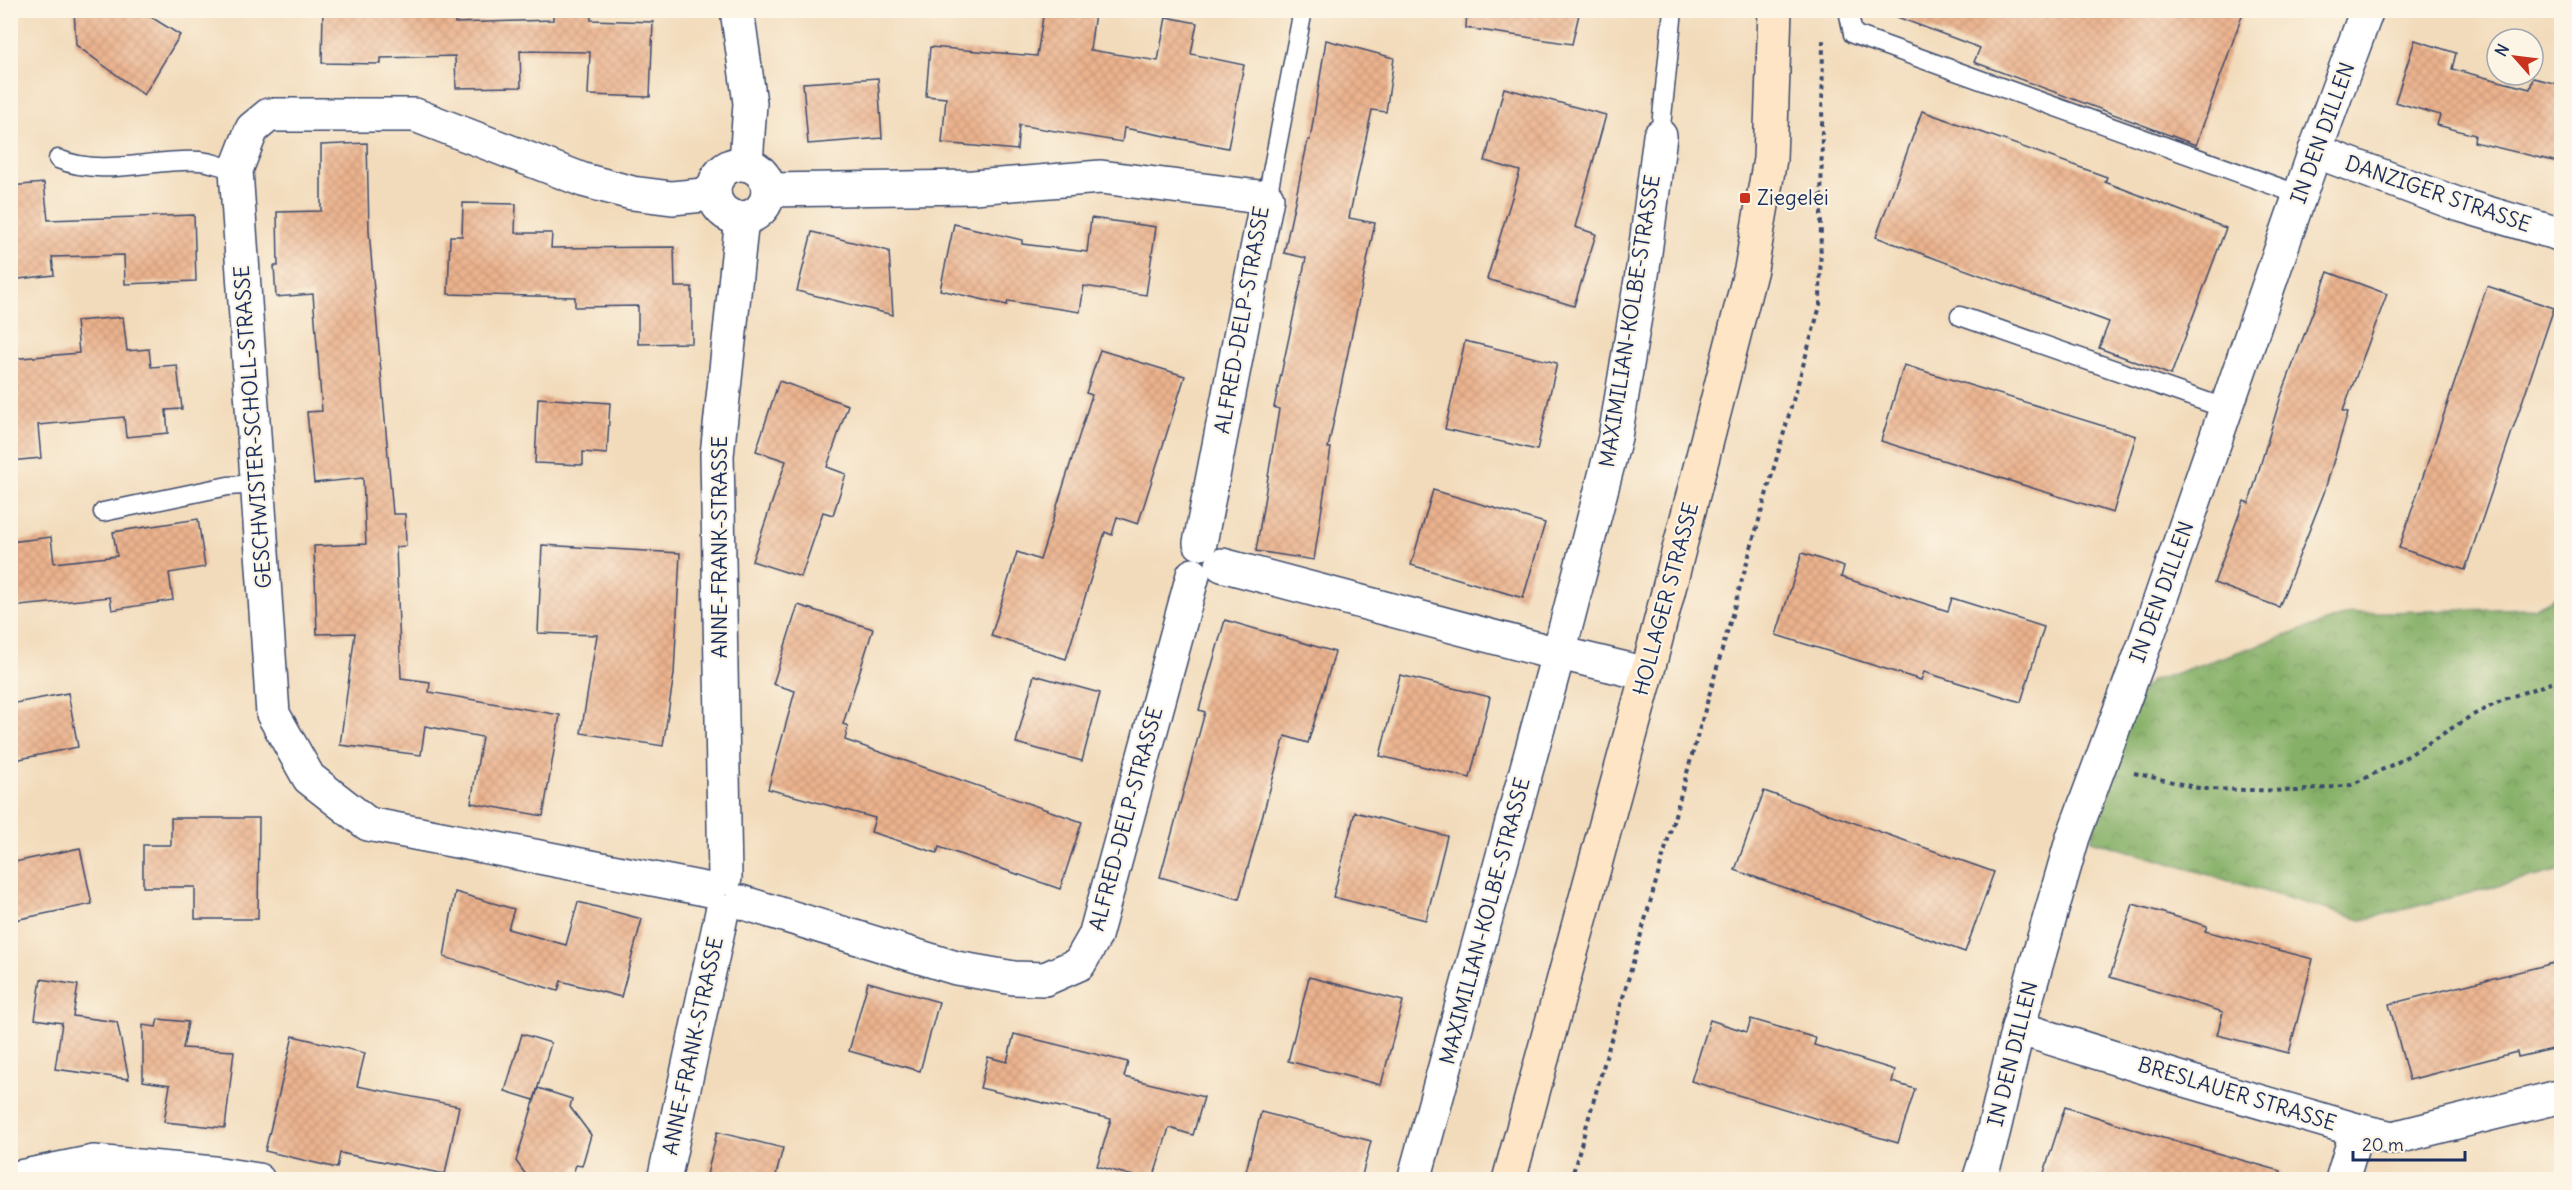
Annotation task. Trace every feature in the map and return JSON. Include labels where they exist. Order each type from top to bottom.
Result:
[{"type":"main road","name":"HOLLAGER STRASSE","points":[[1509,1179],[1647,674],[1751,269],[1770,159],[1775,10]]},
{"type":"street","points":[[737,10],[750,103],[747,164]]},
{"type":"street","name":"IN DEN DILLEN","points":[[1979,1179],[1990,1146],[2018,1028],[2073,837],[2148,635],[2228,409],[2315,151],[2367,10]]},
{"type":"street","name":"GESCHWISTER-SCHOLL-STRASSE","points":[[714,194],[672,198],[632,193],[584,180],[415,115],[269,115],[252,129],[236,170],[273,714],[309,778],[368,824],[724,895]]},
{"type":"street","name":"MAXIMILIAN-KOLBE-STRASSE","points":[[1414,1179],[1559,653],[1615,436],[1643,268],[1660,136]]},
{"type":"street","name":"DANZIGER STRASSE","points":[[2315,151],[2457,204],[2562,236]]},
{"type":"street","points":[[747,164],[764,176],[768,190],[764,206],[758,213],[742,218],[726,214],[716,202],[714,194],[717,178],[723,171],[730,166],[747,164]]},
{"type":"street","name":"ALFRED-DELP-STRASSE","points":[[724,895],[956,968],[1014,978],[1045,979],[1078,964],[1095,936],[1205,561],[1267,198],[1101,177],[973,187],[768,190]]},
{"type":"street","name":"ANNE-FRANK-STRASSE","points":[[664,1179],[724,895],[717,455],[742,218]]},
{"type":"street","points":[[1205,561],[1647,674]]},
{"type":"street","name":"BRESLAUER STRASSE","points":[[2018,1028],[2356,1130],[2392,1138],[2562,1096]]},
{"type":"street","points":[[2342,1179],[2356,1130]]},
{"type":"street","points":[[10,1179],[94,1162],[258,1179]]},
{"type":"lane","points":[[1267,198],[1303,10]]},
{"type":"lane","points":[[1660,136],[1673,10]]},
{"type":"lane","points":[[1848,10],[1853,34],[2300,195]]},
{"type":"lane","points":[[58,159],[73,165],[92,168],[201,161],[236,170]]},
{"type":"lane","points":[[1960,316],[2228,409]]},
{"type":"lane","points":[[103,512],[228,486],[257,484]]},
{"type":"path","points":[[1571,1179],[1820,306],[1823,34]]},
{"type":"path","points":[[2098,765],[2203,789],[2298,791],[2351,785],[2398,762],[2470,716],[2505,699],[2562,679]]},
{"type":"green space","points":[[2561,594],[2561,870],[2362,920],[2091,840],[2128,710],[2150,682],[2352,613],[2534,608]]},
{"type":"building","points":[[74,10],[140,10],[180,35],[144,95],[76,45]]},
{"type":"building","points":[[323,10],[455,10],[455,23],[553,20],[553,10],[591,10],[591,20],[653,22],[650,97],[588,95],[590,52],[520,51],[521,87],[456,88],[455,56],[381,58],[381,64],[322,63]]},
{"type":"building","points":[[1044,10],[1095,13],[1090,50],[1158,61],[1166,17],[1197,23],[1191,54],[1244,65],[1228,148],[1124,128],[1122,142],[1019,125],[1017,150],[942,143],[946,98],[926,96],[930,47],[1037,56]]},
{"type":"building","points":[[1467,10],[1580,10],[1572,44],[1466,28]]},
{"type":"building","points":[[1889,10],[2244,10],[2196,145],[1974,62],[1980,48],[1889,14]]},
{"type":"building","points":[[1326,40],[1394,58],[1386,112],[1372,110],[1349,218],[1375,223],[1328,448],[1331,448],[1314,560],[1256,551],[1279,409],[1274,407],[1306,258],[1284,253],[1308,140],[1310,140]]},
{"type":"building","points":[[2415,40],[2456,53],[2452,69],[2485,77],[2485,87],[2530,89],[2531,87],[2545,87],[2545,81],[2562,85],[2562,163],[2474,142],[2475,135],[2437,125],[2440,115],[2395,102]]},
{"type":"building","points":[[878,78],[882,138],[808,144],[803,83]]},
{"type":"building","points":[[1504,88],[1606,115],[1575,227],[1596,234],[1574,306],[1487,279],[1520,171],[1485,161]]},
{"type":"building","points":[[1922,111],[2107,177],[2105,182],[2226,228],[2171,375],[2099,348],[2109,322],[1876,237]]},
{"type":"building","points":[[367,143],[369,231],[393,514],[405,514],[406,546],[396,547],[401,678],[430,682],[429,692],[560,715],[543,816],[471,803],[482,737],[425,726],[421,755],[340,745],[355,633],[317,634],[314,546],[366,544],[363,478],[314,483],[307,412],[322,411],[313,294],[276,297],[274,266],[278,266],[277,212],[321,211],[321,145]]},
{"type":"building","points":[[44,183],[48,220],[194,215],[196,281],[125,284],[124,255],[52,257],[54,275],[10,280],[10,186]]},
{"type":"building","points":[[463,203],[516,204],[515,233],[552,233],[551,248],[674,247],[675,287],[692,287],[692,343],[638,344],[638,306],[575,307],[575,297],[448,294],[450,236],[462,236]]},
{"type":"building","points":[[1091,218],[1156,227],[1146,295],[1084,286],[1080,312],[1008,301],[1007,305],[940,290],[954,224],[1022,240],[1022,244],[1087,252]]},
{"type":"building","points":[[812,232],[889,251],[893,315],[797,291]]},
{"type":"building","points":[[2328,272],[2387,294],[2343,411],[2348,412],[2324,493],[2279,607],[2214,583],[2244,501],[2249,503],[2281,396]]},
{"type":"building","points":[[2487,286],[2554,308],[2465,570],[2399,548]]},
{"type":"building","points":[[123,317],[127,351],[149,349],[151,367],[177,365],[182,409],[166,410],[168,433],[126,437],[124,417],[38,425],[41,458],[10,461],[10,359],[79,353],[76,321]]},
{"type":"building","points":[[1465,341],[1557,363],[1537,450],[1445,429]]},
{"type":"building","points":[[1100,350],[1185,376],[1138,524],[1117,517],[1112,535],[1105,532],[1066,659],[991,636],[1017,552],[1040,560],[1092,395],[1086,393]]},
{"type":"building","points":[[1904,365],[2136,436],[2113,513],[1881,441]]},
{"type":"building","points":[[779,381],[848,405],[827,467],[846,474],[833,515],[823,512],[801,577],[752,561],[786,461],[756,451]]},
{"type":"building","points":[[538,398],[610,403],[607,454],[583,452],[583,465],[535,463]]},
{"type":"building","points":[[1433,490],[1545,523],[1523,598],[1411,565]]},
{"type":"building","points":[[198,519],[205,567],[169,573],[173,600],[112,610],[110,597],[10,607],[10,542],[51,537],[54,563],[117,556],[113,532]]},
{"type":"building","points":[[542,545],[680,553],[674,674],[663,746],[581,733],[597,635],[538,633]]},
{"type":"building","points":[[1802,553],[1844,567],[1841,577],[1948,611],[1952,598],[2044,627],[2021,702],[1924,672],[1921,680],[1776,635]]},
{"type":"building","points":[[798,605],[873,629],[843,724],[848,726],[845,740],[1082,822],[1060,889],[939,847],[937,853],[871,832],[875,818],[768,789],[795,691],[773,684]]},
{"type":"building","points":[[1225,620],[1335,652],[1308,743],[1285,736],[1239,899],[1160,877],[1205,712],[1199,710]]},
{"type":"building","points":[[1034,675],[1100,693],[1082,761],[1016,743]]},
{"type":"building","points":[[1400,675],[1490,697],[1470,778],[1380,756]]},
{"type":"building","points":[[68,693],[78,747],[10,761],[10,704]]},
{"type":"building","points":[[1764,791],[1994,872],[1965,952],[1735,870]]},
{"type":"building","points":[[1355,812],[1447,836],[1426,920],[1333,897]]},
{"type":"building","points":[[171,818],[259,818],[258,919],[195,919],[195,887],[143,887],[143,845],[171,845]]},
{"type":"building","points":[[80,848],[92,904],[10,921],[10,863]]},
{"type":"building","points":[[455,892],[514,909],[508,929],[566,945],[578,902],[642,919],[621,997],[561,981],[558,991],[444,957]]},
{"type":"building","points":[[2133,904],[2207,926],[2205,931],[2313,959],[2289,1053],[2217,1035],[2223,1012],[2110,977]]},
{"type":"building","points":[[2562,961],[2562,1047],[2518,1057],[2517,1052],[2409,1080],[2389,1004]]},
{"type":"building","points":[[1309,977],[1403,1001],[1381,1085],[1288,1061]]},
{"type":"building","points":[[41,979],[78,985],[73,1016],[117,1022],[129,1079],[55,1069],[62,1023],[35,1019]]},
{"type":"building","points":[[868,982],[939,1002],[920,1071],[849,1051]]},
{"type":"building","points":[[158,1019],[188,1022],[183,1048],[234,1051],[225,1128],[164,1122],[170,1085],[143,1081],[143,1025],[156,1027]]},
{"type":"building","points":[[1751,1019],[1816,1038],[1814,1045],[1895,1070],[1892,1082],[1915,1089],[1898,1143],[1691,1081],[1710,1020],[1747,1032]]},
{"type":"building","points":[[522,1034],[551,1043],[534,1100],[505,1091]]},
{"type":"building","points":[[1014,1034],[1128,1062],[1124,1077],[1204,1097],[1193,1135],[1169,1128],[1153,1179],[1144,1179],[1097,1166],[1111,1119],[980,1088],[988,1057],[1007,1062]]},
{"type":"building","points":[[293,1036],[365,1053],[357,1086],[459,1106],[445,1174],[340,1153],[337,1168],[265,1151]]},
{"type":"building","points":[[538,1088],[572,1099],[570,1107],[591,1135],[582,1166],[576,1165],[571,1179],[529,1179],[516,1161]]},
{"type":"building","points":[[2065,1107],[2163,1138],[2281,1171],[2280,1179],[2042,1179]]},
{"type":"building","points":[[1261,1112],[1371,1141],[1361,1179],[1244,1179]]},
{"type":"building","points":[[717,1132],[783,1148],[775,1179],[706,1179]]},
{"type":"place","name":"Ziegelei","points":[[1745,198]]}]
